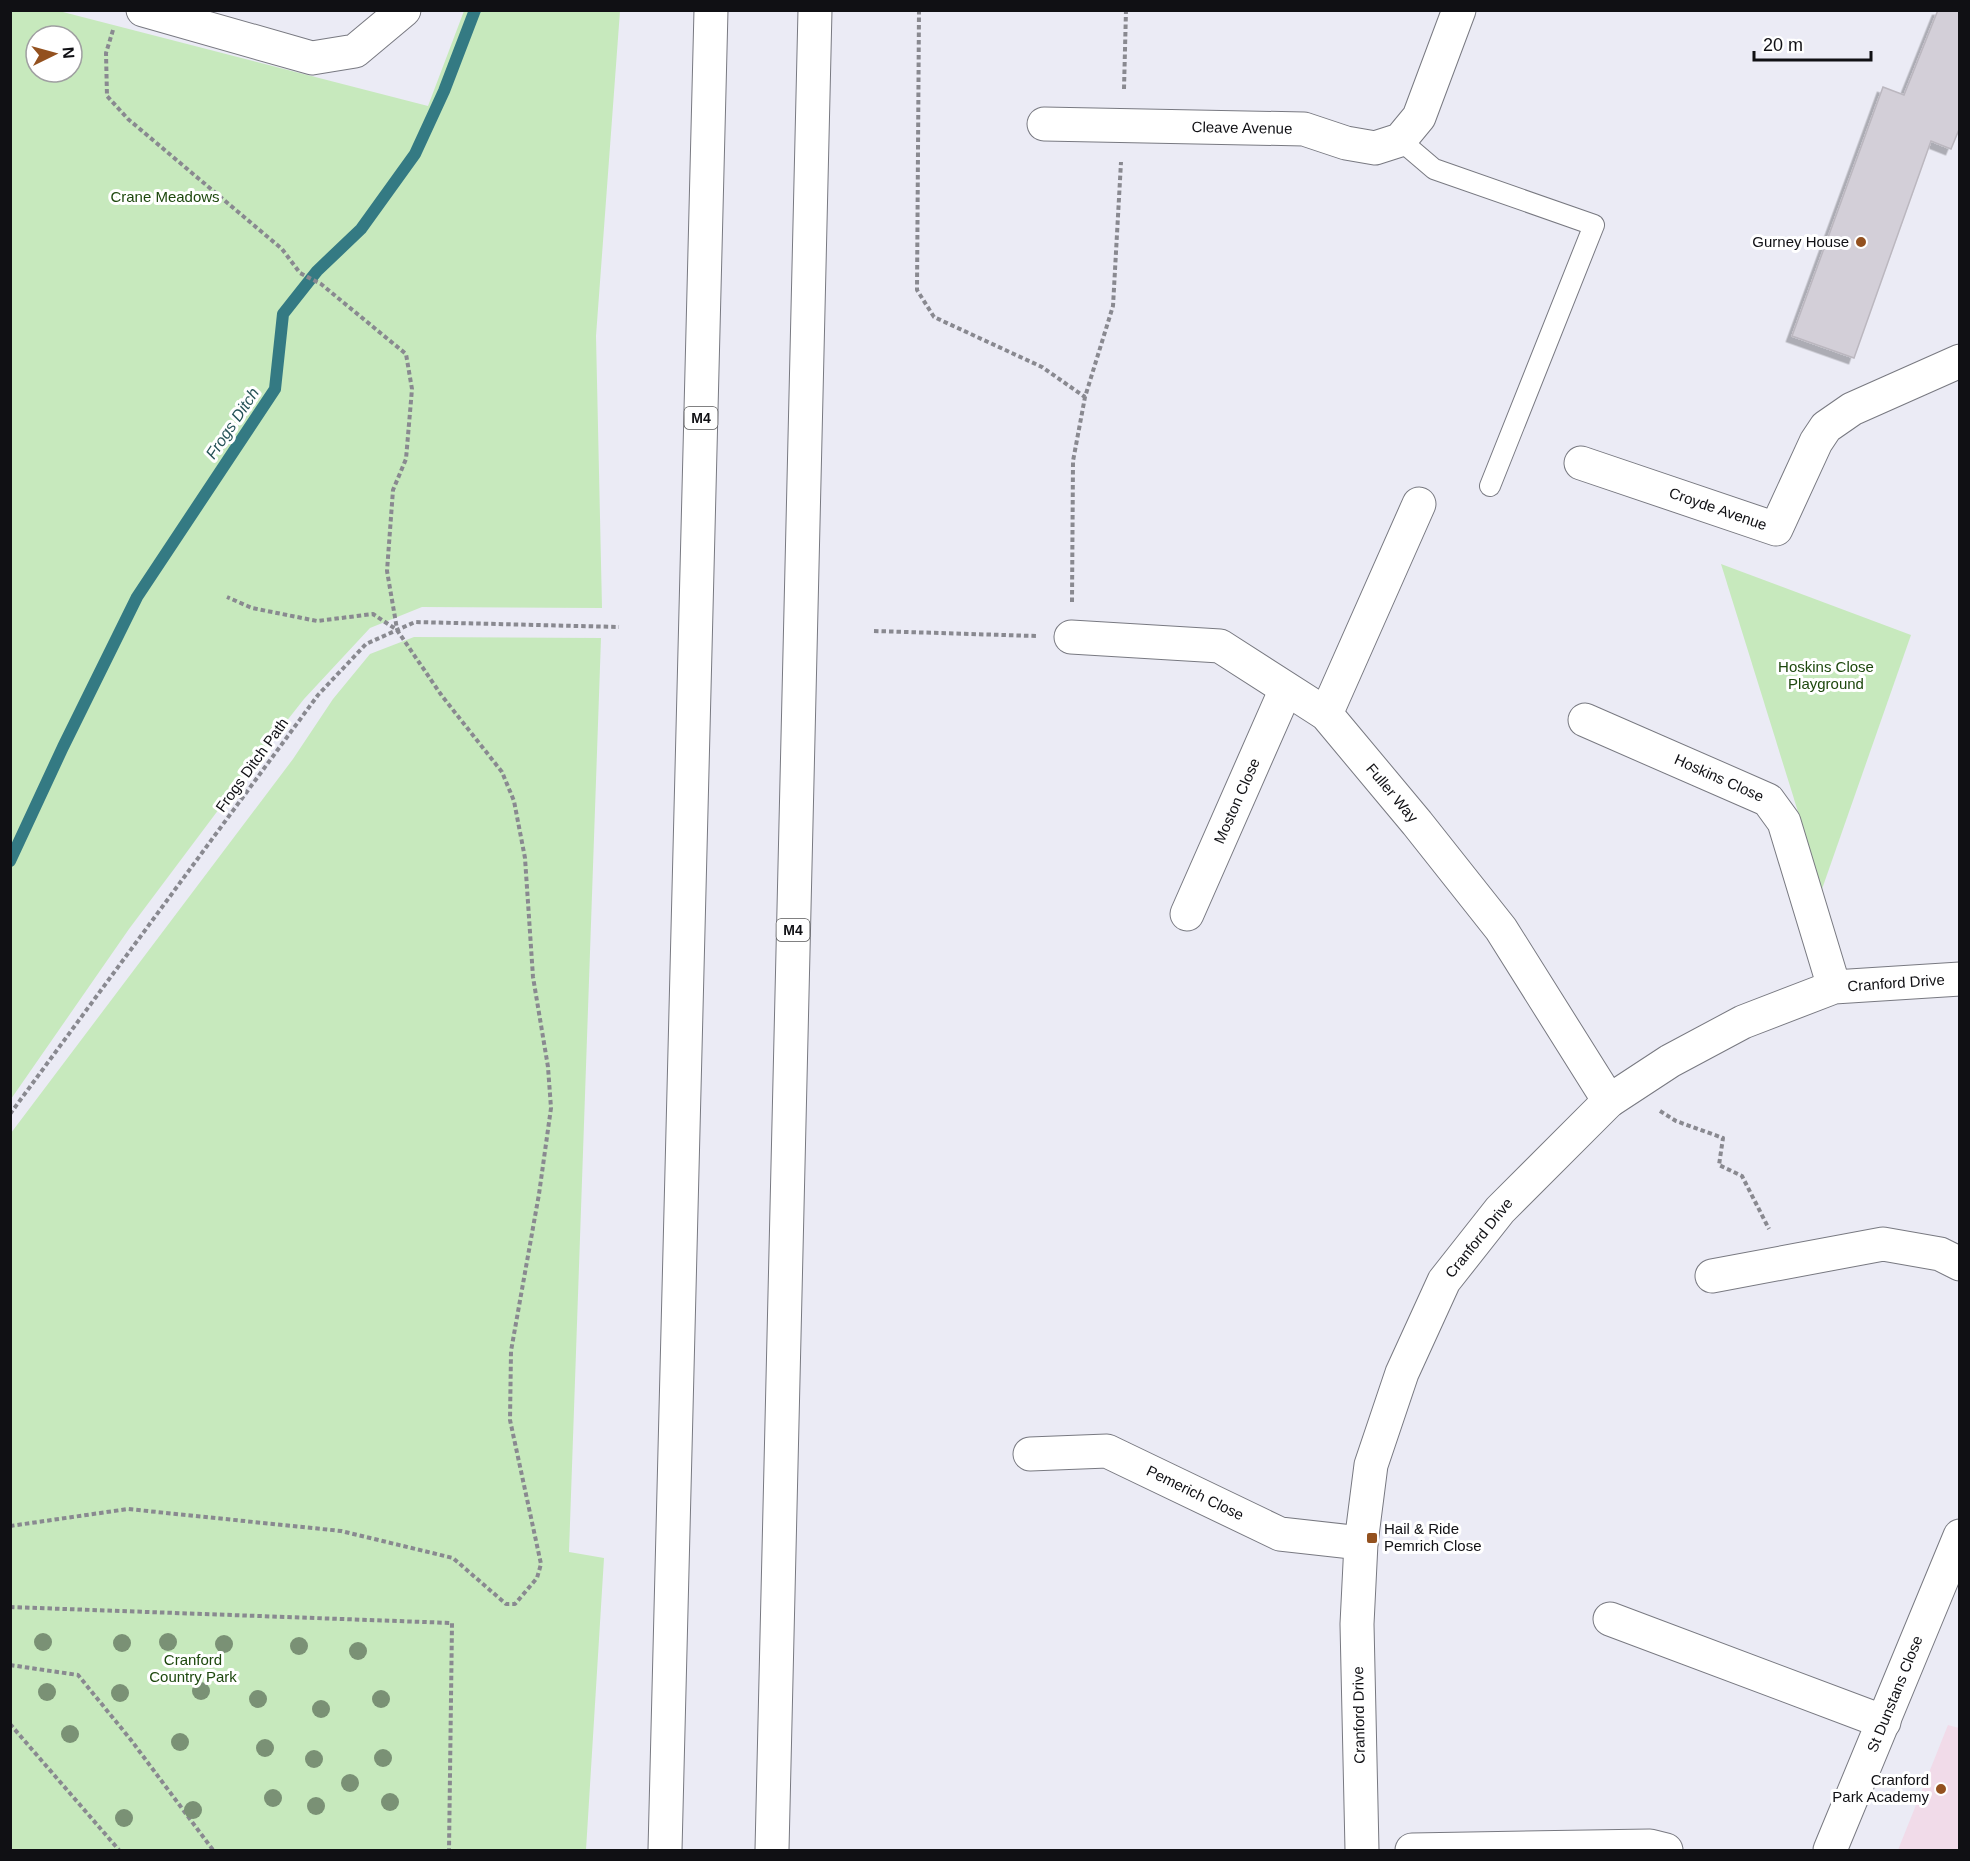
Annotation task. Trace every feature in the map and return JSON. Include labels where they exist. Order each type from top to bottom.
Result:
[{"type":"main road","points":[[129,16],[312,58],[355,51],[404,10]]},
{"type":"main road","name":"M4","points":[[665,1851],[711,10]]},
{"type":"main road","name":"M4","points":[[772,1851],[815,10]]},
{"type":"main road","points":[[1400,140],[1419,117],[1459,10]]},
{"type":"main road","name":"Cleave Avenue","points":[[1044,124],[1305,129],[1346,143],[1375,148],[1400,140]]},
{"type":"main road","name":"Croyde Avenue","points":[[1581,463],[1776,529],[1816,442],[1826,427],[1852,409],[1959,361]]},
{"type":"main road","points":[[1326,714],[1419,504]]},
{"type":"main road","name":"Fuller Way","points":[[1071,637],[1220,646],[1326,714],[1501,929],[1617,1095]]},
{"type":"main road","name":"Moston Close","points":[[1187,914],[1286,688]]},
{"type":"main road","name":"Hoskins Close","points":[[1585,720],[1768,800],[1784,822],[1834,987]]},
{"type":"main road","name":"Cranford Drive","points":[[1362,1851],[1357,1624],[1361,1543],[1371,1465],[1402,1373],[1444,1281],[1500,1210],[1617,1095],[1670,1061],[1743,1022],[1834,987],[1959,979]]},
{"type":"main road","points":[[1712,1276],[1883,1244],[1940,1254],[1959,1264]]},
{"type":"main road","name":"Pemerich Close","points":[[1030,1454],[1107,1451],[1280,1534],[1361,1543]]},
{"type":"main road","name":"St Dunstans Close","points":[[1830,1851],[1959,1536]]},
{"type":"main road","points":[[1610,1619],[1884,1722]]},
{"type":"main road","points":[[1412,1851],[1650,1846],[1666,1851]]},
{"type":"lane","points":[[1400,140],[1434,169],[1594,225],[1491,486]]},
{"type":"path","points":[[919,10],[917,290],[934,317],[1042,367],[1085,397]]},
{"type":"path","points":[[874,631],[1071,637],[1073,461],[1085,397],[1113,306],[1123,125],[1126,10]]},
{"type":"path","points":[[129,16],[106,53],[107,96],[128,119],[282,249],[300,273],[321,284],[406,354],[412,389],[406,459],[393,490],[387,571],[397,630]]},
{"type":"path","points":[[10,1526],[128,1509],[340,1531],[453,1558],[506,1604],[515,1604],[537,1578],[540,1564],[510,1420],[511,1351],[539,1194],[551,1108],[548,1067],[533,977],[525,858],[514,801],[502,772],[442,696],[397,630],[373,614],[318,621],[252,608],[227,597]]},
{"type":"path","name":"Frogs Ditch Path","points":[[10,1114],[318,695],[366,644],[415,622],[619,627]]},
{"type":"path","points":[[1617,1095],[1676,1121],[1723,1138],[1719,1165],[1742,1176],[1787,1262]]},
{"type":"path","points":[[10,1607],[452,1623],[449,1851]]},
{"type":"path","points":[[10,1665],[78,1675],[131,1740],[213,1851]]},
{"type":"path","points":[[10,1724],[119,1851]]},
{"type":"shaded area","name":"Cranford Park Academy","points":[[1948,1725],[1959,1728],[1959,1850],[1898,1850]]},
{"type":"green space","name":"Crane Meadows","points":[[11,10],[59,11],[428,106],[464,11],[620,11],[596,336],[602,608],[422,607],[370,628],[304,699],[129,929],[11,1099]]},
{"type":"green space","name":"Hoskins Close Playground","points":[[1721,564],[1911,635],[1822,889]]},
{"type":"green space","name":"Cranford Country Park","points":[[414,637],[601,638],[569,1552],[604,1558],[586,1850],[11,1850],[11,1133],[293,759],[333,699],[370,654]]},
{"type":"building","name":"Gurney House","points":[[1938,10],[1960,10],[1960,127],[1951,149],[1931,141],[1854,358],[1792,336],[1883,87],[1904,95]]},
{"type":"waterway","name":"Frogs Ditch","points":[[10,861],[137,597],[275,389],[283,314],[317,271],[361,229],[415,154],[444,91],[475,10]]},
{"type":"place","name":"Gurney House","points":[[1861,242]]},
{"type":"place","name":"Hail & Ride Pemrich Close","points":[[1372,1538]]},
{"type":"place","name":"Cranford Park Academy","points":[[1941,1789]]}]
